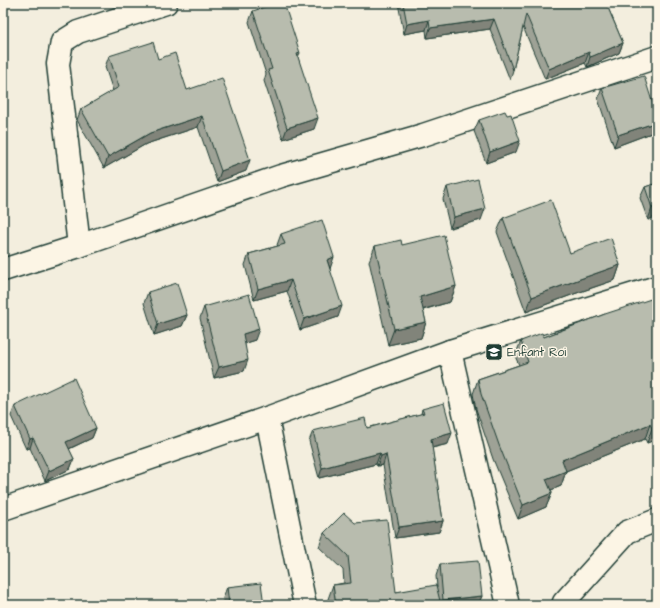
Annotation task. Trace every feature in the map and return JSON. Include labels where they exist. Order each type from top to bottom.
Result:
[{"type":"street","points":[[79,246],[58,64],[62,42],[78,32],[166,3]]},
{"type":"street","points":[[3,270],[79,246],[281,176],[423,135],[657,57]]},
{"type":"street","points":[[3,509],[267,418],[450,351],[657,287]]},
{"type":"street","points":[[450,351],[508,605]]},
{"type":"street","points":[[267,418],[305,605]]},
{"type":"street","points":[[563,605],[564,602],[627,532],[657,520]]},
{"type":"building","points":[[276,3],[284,3],[300,53],[297,54],[318,118],[287,128],[268,70],[272,69],[253,11]]},
{"type":"building","points":[[403,3],[606,3],[623,43],[590,57],[589,52],[549,69],[526,14],[513,70],[494,19],[430,28],[429,20],[407,24]]},
{"type":"building","points":[[153,42],[158,59],[175,53],[187,90],[222,78],[250,160],[221,171],[202,116],[150,133],[108,157],[81,109],[119,87],[109,56]]},
{"type":"building","points":[[644,76],[657,117],[657,122],[618,135],[602,88]]},
{"type":"building","points":[[505,111],[507,115],[511,114],[520,141],[490,152],[479,120]]},
{"type":"building","points":[[478,179],[485,209],[454,217],[447,187]]},
{"type":"building","points":[[657,183],[657,207],[652,208],[645,187]]},
{"type":"building","points":[[551,200],[570,253],[611,238],[620,265],[532,297],[503,218]]},
{"type":"building","points":[[322,220],[334,257],[327,260],[342,306],[304,319],[291,280],[258,289],[249,254],[285,244],[281,234]]},
{"type":"building","points":[[444,235],[456,286],[420,297],[426,322],[394,329],[375,246],[401,240],[402,245]]},
{"type":"building","points":[[177,283],[187,315],[158,324],[148,292]]},
{"type":"building","points":[[249,294],[259,329],[243,334],[248,360],[219,367],[204,307]]},
{"type":"building","points":[[657,297],[657,426],[652,428],[650,424],[562,460],[566,471],[546,479],[552,493],[523,505],[499,445],[481,394],[478,379],[528,362],[521,341],[542,333],[544,337],[605,314]]},
{"type":"building","points":[[74,378],[96,428],[66,442],[74,459],[49,471],[33,438],[30,439],[15,406]]},
{"type":"building","points":[[444,403],[452,433],[431,439],[443,521],[399,527],[386,454],[381,456],[380,453],[322,468],[313,431],[365,418],[367,428],[424,413],[422,409]]},
{"type":"building","points":[[344,513],[355,523],[387,520],[396,592],[436,585],[441,605],[336,605],[333,585],[351,583],[348,556],[324,533]]},
{"type":"building","points":[[478,561],[482,596],[443,600],[440,564]]},
{"type":"building","points":[[261,583],[264,605],[229,605],[227,587]]},
{"type":"building","points":[[280,603],[280,605],[268,605]]},
{"type":"place","name":"Enfant Roi","points":[[494,352]]}]
